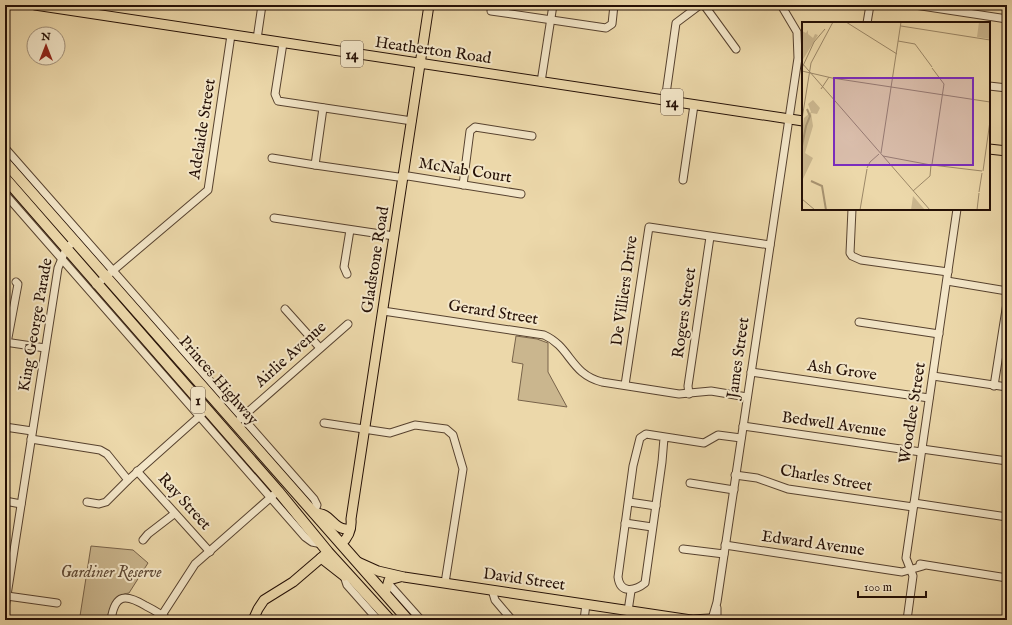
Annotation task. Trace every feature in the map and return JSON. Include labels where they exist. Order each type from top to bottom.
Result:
[{"type":"highway","name":"Princes Highway","points":[[5,162],[75,240],[110,274],[239,420],[314,513],[408,620]]},
{"type":"highway","name":"Princes Highway","points":[[5,178],[96,285],[179,378],[203,413],[278,491],[324,551],[390,620]]},
{"type":"highway","points":[[324,551],[339,542]]},
{"type":"main road","name":"Heatherton Road","points":[[35,5],[74,8],[420,65],[802,121]]},
{"type":"main road","name":"Gladstone Road","points":[[339,542],[349,525],[365,430],[429,5]]},
{"type":"main road","points":[[990,148],[1007,151]]},
{"type":"main road","points":[[314,513],[325,514],[337,526],[349,525],[354,559]]},
{"type":"main road","points":[[253,620],[264,600],[293,582],[324,551]]},
{"type":"main road","name":"David Street","points":[[354,559],[378,571],[404,577],[691,620],[713,620]]},
{"type":"main road","points":[[387,596],[388,583],[392,579],[404,577]]},
{"type":"street","points":[[257,39],[262,5]]},
{"type":"street","points":[[541,82],[553,5]]},
{"type":"street","points":[[491,11],[608,28],[612,24],[614,5]]},
{"type":"street","points":[[665,101],[676,22],[700,5]]},
{"type":"street","points":[[704,5],[736,49]]},
{"type":"street","points":[[783,7],[791,5]]},
{"type":"street","points":[[867,22],[870,5]]},
{"type":"street","points":[[915,5],[958,8],[1007,19]]},
{"type":"street","name":"James Street","points":[[713,620],[734,490],[798,58],[798,36],[783,7]]},
{"type":"street","name":"Adelaide Street","points":[[96,285],[208,190],[231,35]]},
{"type":"street","points":[[283,43],[276,98],[280,102],[412,121]]},
{"type":"street","points":[[990,86],[1007,88]]},
{"type":"street","points":[[683,180],[694,105]]},
{"type":"street","points":[[315,165],[323,108]]},
{"type":"street","points":[[463,185],[470,131],[475,127],[532,136]]},
{"type":"street","name":"Princes Highway","points":[[5,148],[110,274]]},
{"type":"street","name":"McNab Court","points":[[272,158],[521,194]]},
{"type":"street","name":"Princes Highway","points":[[5,194],[168,378],[203,413],[269,498],[306,538],[324,551]]},
{"type":"street","points":[[852,210],[850,253],[857,259],[948,272]]},
{"type":"street","name":"Woodlee Street","points":[[907,620],[913,576],[906,558],[947,281],[956,210]]},
{"type":"street","points":[[274,218],[394,236]]},
{"type":"street","name":"De Villiers Drive","points":[[625,385],[649,227],[770,245]]},
{"type":"street","points":[[347,274],[344,267],[350,230]]},
{"type":"street","name":"Rogers Street","points":[[689,394],[688,386],[710,236]]},
{"type":"street","name":"King George Parade","points":[[5,608],[8,564],[21,504],[58,268],[66,249],[75,240]]},
{"type":"street","points":[[947,281],[1007,291]]},
{"type":"street","points":[[10,325],[8,321],[14,283],[16,282],[18,284],[12,322],[6,342],[45,348]]},
{"type":"street","points":[[994,386],[1007,303]]},
{"type":"street","points":[[285,309],[320,348]]},
{"type":"street","name":"Gerard Street","points":[[383,311],[544,335],[560,345],[575,366],[586,376],[602,382],[689,394],[711,391],[747,397]]},
{"type":"street","points":[[859,322],[939,334]]},
{"type":"street","name":"Airlie Avenue","points":[[239,420],[348,324]]},
{"type":"street","name":"Ash Grove","points":[[751,372],[929,398]]},
{"type":"street","points":[[933,376],[1007,387]]},
{"type":"street","points":[[168,378],[179,378]]},
{"type":"street","points":[[87,502],[99,504],[106,502],[137,471],[203,413]]},
{"type":"street","points":[[324,423],[392,433],[416,425],[446,429],[454,435],[463,470],[446,583]]},
{"type":"street","points":[[5,426],[32,431]]},
{"type":"street","name":"Bedwell Avenue","points":[[743,426],[1007,461]]},
{"type":"street","points":[[629,590],[618,579],[633,466],[640,438],[646,434],[704,443],[718,435],[741,438]]},
{"type":"street","points":[[629,590],[645,583],[653,533],[652,527],[664,438]]},
{"type":"street","points":[[31,440],[100,450],[107,454],[128,480]]},
{"type":"street","name":"Ray Street","points":[[137,471],[174,514],[210,552]]},
{"type":"street","name":"Charles Street","points":[[736,475],[756,478],[788,489],[1007,517]]},
{"type":"street","points":[[690,483],[734,490]]},
{"type":"street","points":[[111,620],[113,607],[123,598],[132,598],[165,618],[195,564],[278,491]]},
{"type":"street","points":[[5,501],[21,504]]},
{"type":"street","points":[[629,502],[656,506]]},
{"type":"street","points":[[143,540],[148,534],[174,514]]},
{"type":"street","points":[[625,523],[652,527]]},
{"type":"street","name":"Edward Avenue","points":[[725,545],[902,572],[909,567],[923,566],[1007,578]]},
{"type":"street","points":[[683,548],[724,554]]},
{"type":"street","points":[[345,574],[347,584],[378,620]]},
{"type":"street","points":[[388,583],[421,620]]},
{"type":"street","points":[[492,590],[495,600],[512,620]]},
{"type":"street","points":[[626,610],[629,590]]},
{"type":"street","points":[[7,596],[58,603]]},
{"type":"street","points":[[387,596],[410,608]]},
{"type":"street","points":[[584,620],[586,604]]},
{"type":"green space","points":[[516,336],[537,339],[548,343],[548,372],[567,407],[518,400],[523,364],[512,362]]},
{"type":"green space","name":"Gardiner Reserve","points":[[91,546],[133,550],[148,563],[129,593],[120,596],[115,602],[110,620],[80,616]]}]
